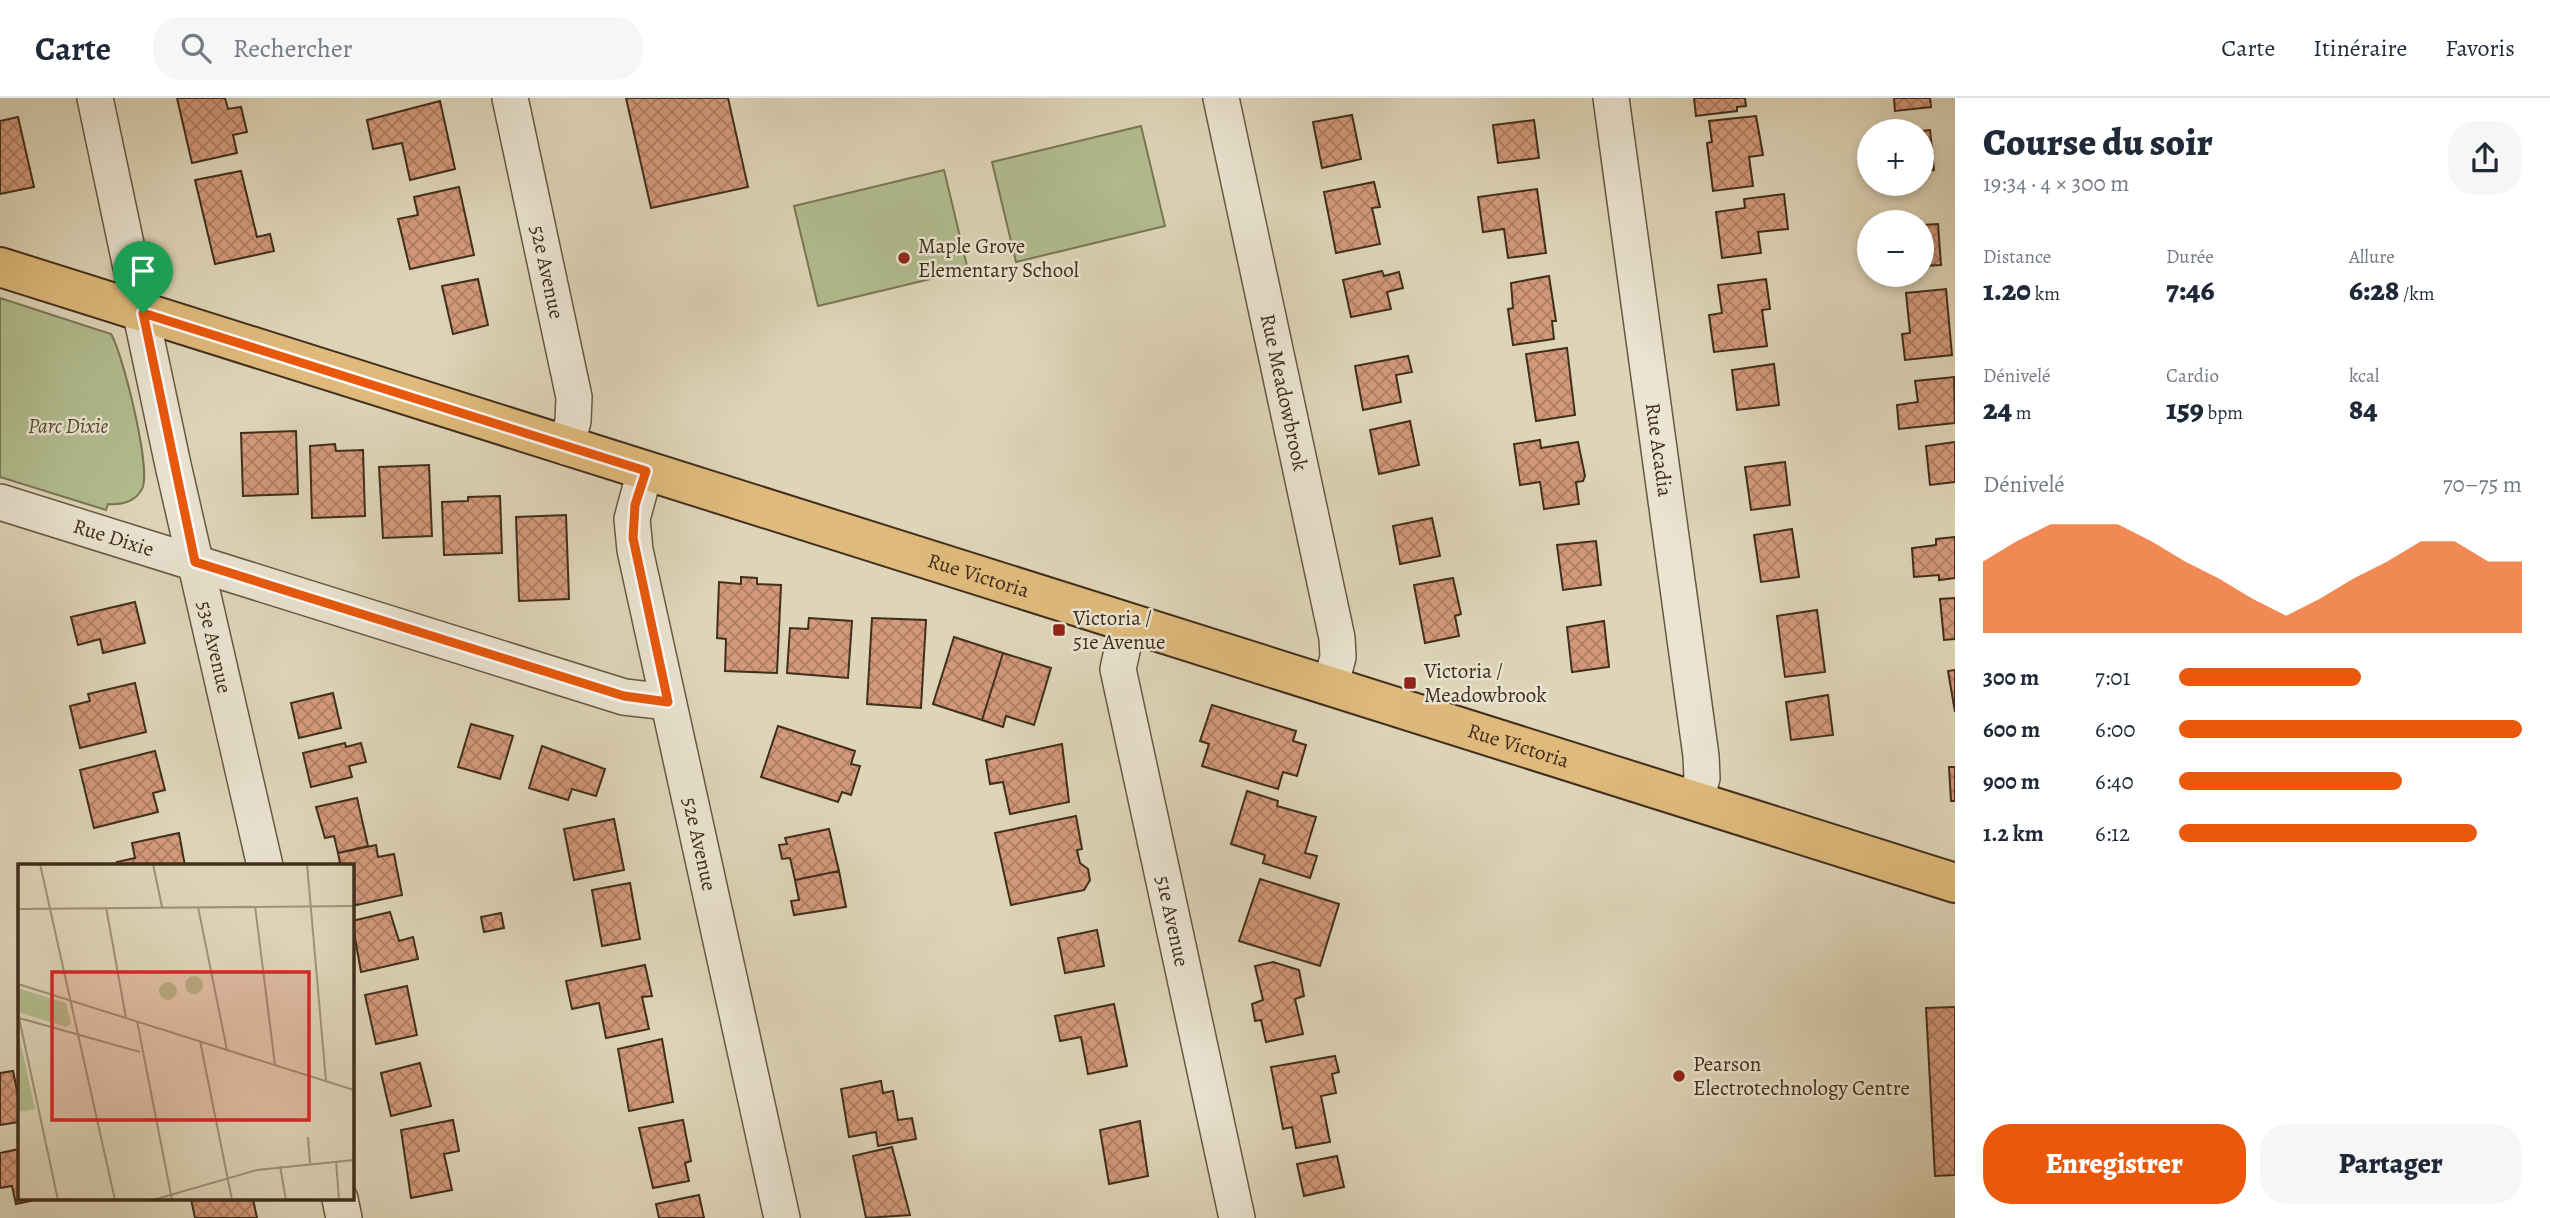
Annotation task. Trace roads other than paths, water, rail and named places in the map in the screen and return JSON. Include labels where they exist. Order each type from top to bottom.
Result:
[{"type":"main road","name":"Rue Victoria","points":[[0,267],[1955,883]]},
{"type":"street","name":"53e Avenue","points":[[95,98],[195,562],[265,864]]},
{"type":"street","name":"52e Avenue","points":[[510,98],[574,397],[573,421],[566,447]]},
{"type":"street","name":"Rue Meadowbrook","points":[[1221,98],[1336,638],[1338,657],[1330,687]]},
{"type":"street","name":"Rue Acadia","points":[[1611,98],[1701,756],[1702,778],[1695,802]]},
{"type":"street","name":"52e Avenue","points":[[646,471],[635,505],[633,538],[782,1218]]},
{"type":"street","name":"Rue Dixie","points":[[0,502],[624,696],[668,702]]},
{"type":"street","name":"51e Avenue","points":[[1128,624],[1118,669],[1237,1218]]},
{"type":"street","points":[[340,1200],[344,1218]]},
{"type":"place","name":"Maple Grove Elementary School","points":[[904,258]]},
{"type":"place","name":"Victoria / 51e Avenue","points":[[1059,630]]},
{"type":"place","name":"Victoria / Meadowbrook","points":[[1410,683]]},
{"type":"place","name":"Pearson Electrotechnology Centre","points":[[1679,1076]]},
{"type":"park label","name":"Parc Dixie","points":[[68,426]]}]
